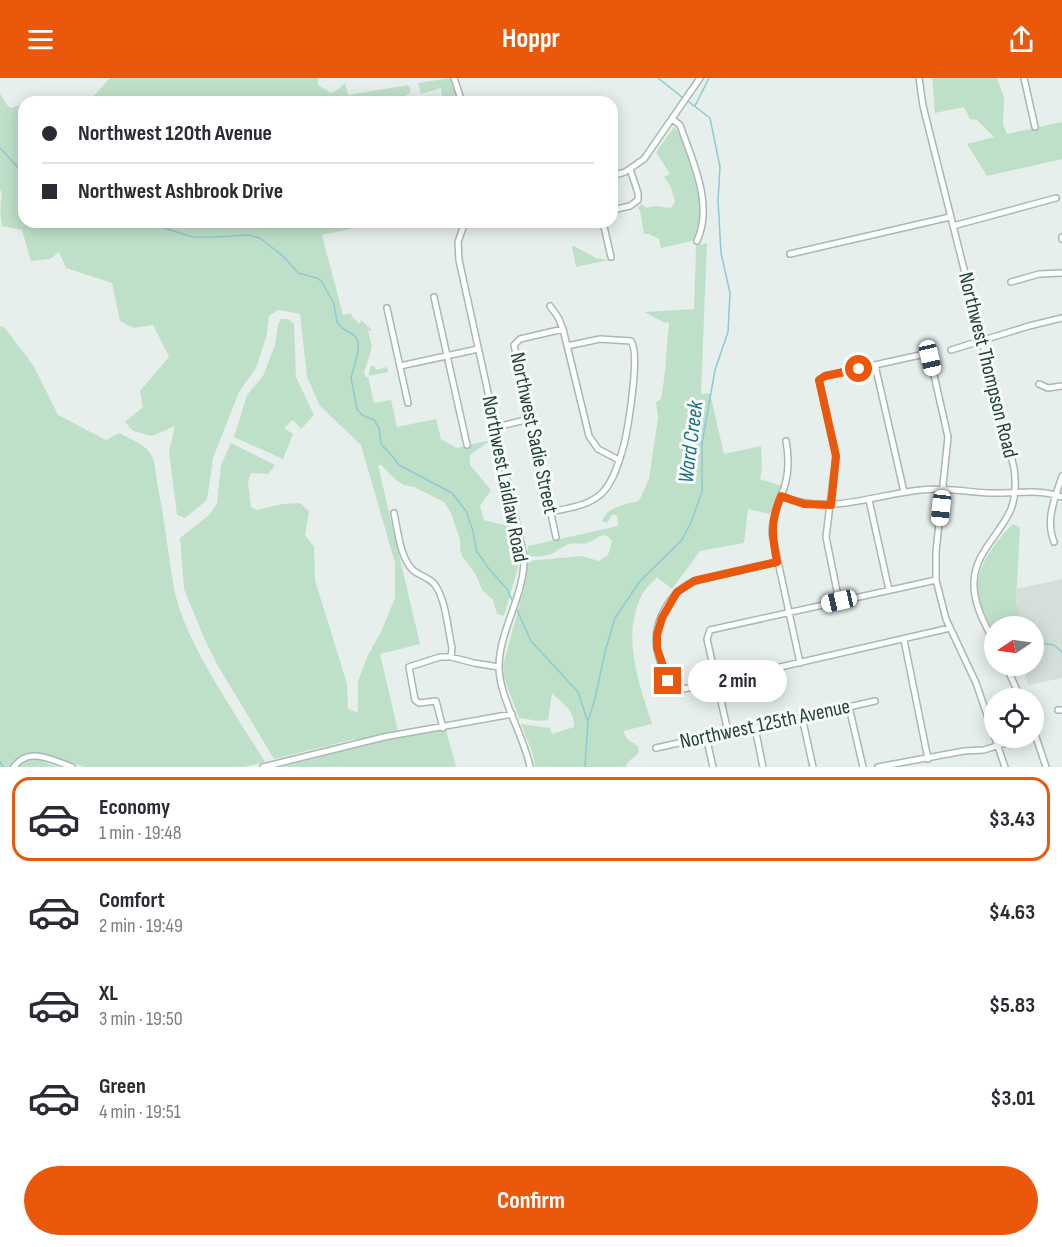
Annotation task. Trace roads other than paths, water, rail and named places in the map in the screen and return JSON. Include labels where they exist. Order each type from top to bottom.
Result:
[{"type":"street","points":[[454,78],[460,96]]},
{"type":"street","points":[[618,174],[630,169],[644,159],[700,78]]},
{"type":"street","name":"Northwest Thompson Road","points":[[919,78],[922,105],[1014,468],[1015,492],[1008,516],[984,550],[975,572],[977,603],[984,619]]},
{"type":"street","points":[[1024,78],[1035,127]]},
{"type":"street","points":[[672,119],[680,125],[702,193],[702,226],[698,242]]},
{"type":"street","points":[[618,209],[630,206],[638,200],[630,169]]},
{"type":"street","points":[[953,226],[1056,198]]},
{"type":"street","points":[[790,254],[950,217]]},
{"type":"street","name":"Northwest Laidlaw Road","points":[[460,228],[459,260],[524,559],[521,585],[503,642],[499,667],[501,683],[530,767]]},
{"type":"street","points":[[604,228],[611,257]]},
{"type":"street","points":[[1011,282],[1039,274],[1062,273]]},
{"type":"street","points":[[434,297],[467,445]]},
{"type":"street","points":[[550,306],[563,329],[589,436],[602,452],[619,460]]},
{"type":"street","points":[[387,308],[408,403]]},
{"type":"street","points":[[951,350],[1062,318]]},
{"type":"street","name":"Northwest Sadie Street","points":[[556,537],[514,349],[515,342],[520,339],[563,329]]},
{"type":"street","points":[[550,512],[584,504],[596,498],[606,488],[619,460],[634,383],[635,350],[630,340],[600,339],[567,346]]},
{"type":"street","points":[[400,366],[478,349]]},
{"type":"street","points":[[839,601],[826,542],[836,456],[820,379],[929,353],[948,437],[935,561],[936,580],[940,602],[984,706]]},
{"type":"street","points":[[875,365],[904,492]]},
{"type":"street","points":[[1039,384],[1048,388],[1062,386]]},
{"type":"street","points":[[496,427],[530,419]]},
{"type":"street","points":[[786,441],[788,469],[773,515],[772,528],[777,562],[800,663]]},
{"type":"street","points":[[1054,542],[1049,528],[1059,496],[1062,476]]},
{"type":"street","points":[[781,496],[804,504],[831,505],[904,492],[943,489],[986,493],[1036,491],[1059,496]]},
{"type":"street","points":[[869,500],[890,590]]},
{"type":"street","points":[[394,513],[404,553],[410,566],[415,572],[430,579],[438,590],[452,648],[451,657]]},
{"type":"street","points":[[777,562],[688,584],[674,597],[662,618],[658,630],[657,648],[669,688],[675,691],[950,628]]},
{"type":"street","points":[[728,732],[707,639],[708,633],[712,630],[936,580]]},
{"type":"street","points":[[904,640],[928,759]]},
{"type":"street","points":[[443,728],[436,701],[419,703],[415,700],[409,667],[440,657],[451,657],[499,667]]},
{"type":"street","name":"Northwest 125th Avenue","points":[[656,747],[875,701]]},
{"type":"street","points":[[849,707],[863,767]]},
{"type":"street","points":[[263,767],[384,737],[512,714]]},
{"type":"street","points":[[802,717],[813,767]]},
{"type":"street","points":[[755,728],[764,767]]},
{"type":"street","points":[[706,736],[714,767]]},
{"type":"street","points":[[878,767],[991,748]]},
{"type":"street","points":[[999,748],[1005,767]]},
{"type":"street","points":[[1039,748],[1046,767]]},
{"type":"street","points":[[14,767],[19,760],[37,755],[72,767]]},
{"type":"waterway","name":"Ward Creek","points":[[658,78],[682,97]]},
{"type":"waterway","points":[[695,106],[709,78]]},
{"type":"waterway","name":"Ward Creek","points":[[585,767],[588,721],[615,618],[640,581],[681,541],[690,525],[702,492],[702,443],[715,370],[728,332],[730,293],[721,253],[718,200],[720,167],[710,118],[689,102]]},
{"type":"waterway","points":[[0,148],[18,168]]},
{"type":"waterway","points":[[165,228],[193,237],[248,235],[260,238],[284,257],[298,273],[317,278],[322,282],[334,304],[337,322],[358,341],[358,352],[351,378],[357,409],[362,415],[374,420],[379,428],[381,444],[399,465],[452,493],[466,511],[473,531],[476,550],[507,589],[512,600]]},
{"type":"waterway","points":[[517,610],[531,641],[578,692],[587,719]]},
{"type":"waterway","points":[[1044,644],[1054,645],[1062,652]]},
{"type":"waterway","points":[[0,762],[3,767]]}]
